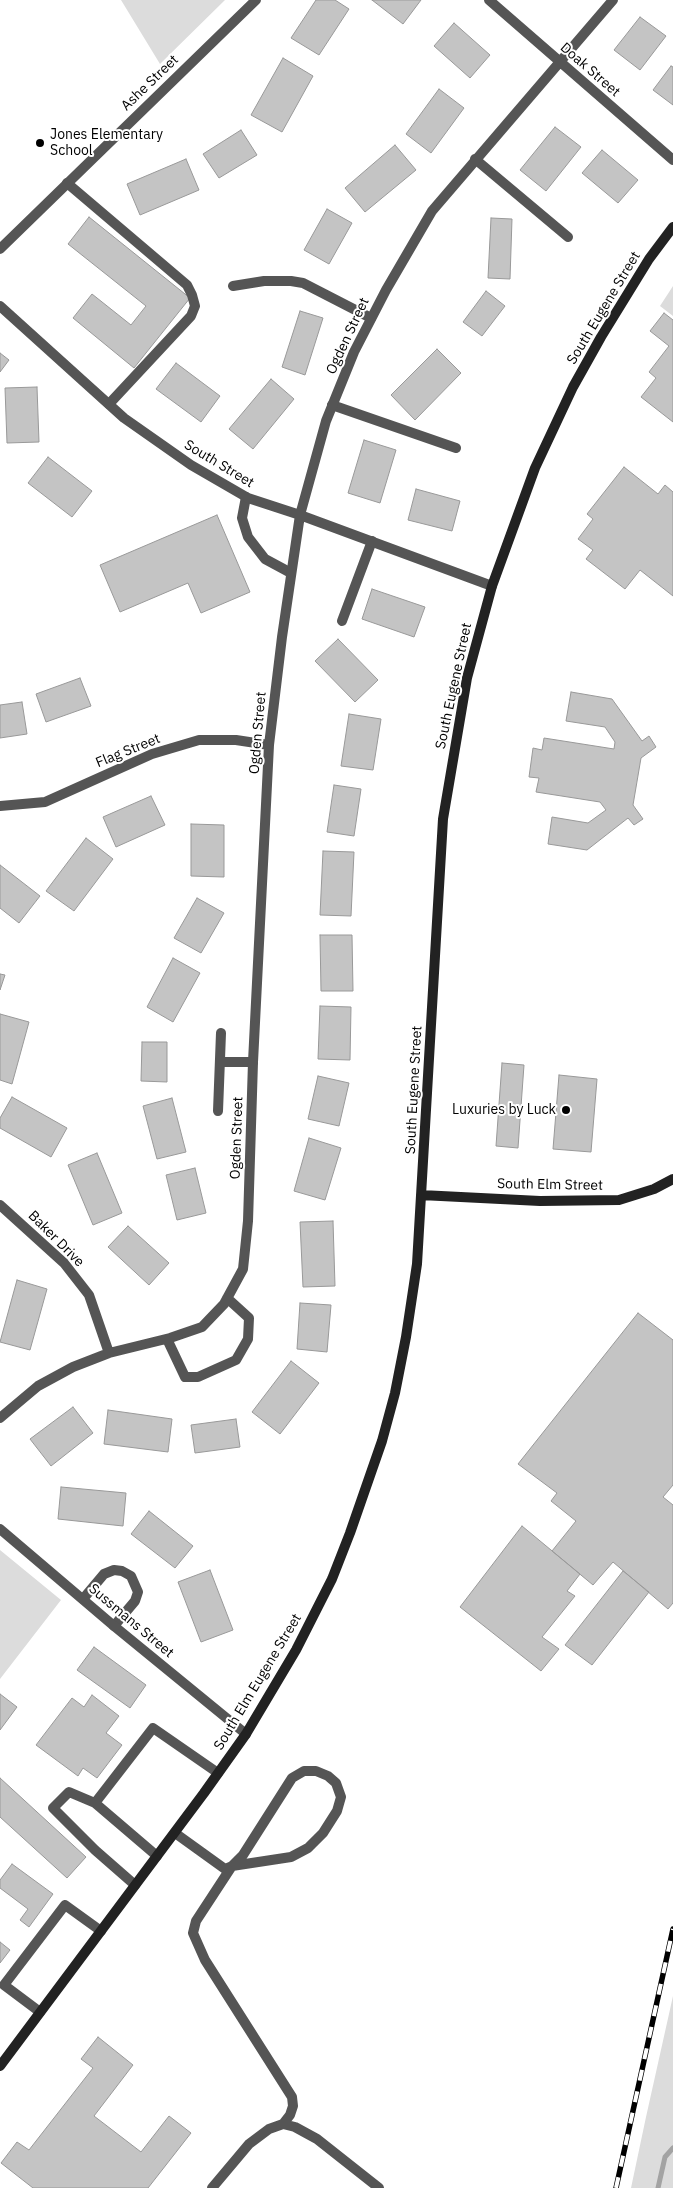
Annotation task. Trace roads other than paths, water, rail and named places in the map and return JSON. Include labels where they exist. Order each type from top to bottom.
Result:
[{"type":"main road","name":"South Eugene Street","points":[[422,1195],[443,819],[467,678],[492,586],[535,468],[573,387],[601,337],[644,267],[673,227]]},
{"type":"main road","name":"South Elm Street","points":[[422,1195],[540,1201],[618,1200],[654,1189],[673,1178]]},
{"type":"main road","name":"South Elm Eugene Street","points":[[0,2066],[136,1885],[246,1734],[296,1650],[332,1579],[382,1441],[395,1393],[417,1264],[422,1195]]},
{"type":"street","name":"Ashe Street","points":[[0,249],[256,0]]},
{"type":"street","name":"Doak Street","points":[[489,0],[673,160]]},
{"type":"street","name":"Ogden Street","points":[[0,1418],[38,1386],[74,1367],[109,1353],[167,1339],[202,1327],[227,1298],[243,1269],[248,1221],[253,1062],[269,745],[300,515],[326,421],[354,352],[371,318],[432,210],[613,0]]},
{"type":"street","points":[[475,159],[568,237]]},
{"type":"street","points":[[67,183],[187,285],[192,295],[194,306],[191,316],[108,404]]},
{"type":"street","points":[[233,286],[264,281],[303,283],[371,318]]},
{"type":"street","name":"South Street","points":[[0,306],[124,418],[191,465],[246,496],[492,586]]},
{"type":"street","points":[[332,405],[456,448]]},
{"type":"street","points":[[246,496],[242,518],[248,538],[265,559],[291,573]]},
{"type":"street","points":[[342,621],[372,542]]},
{"type":"street","name":"Flag Street","points":[[0,806],[45,802],[152,754],[199,740],[236,740],[269,745]]},
{"type":"street","points":[[218,1111],[221,1033]]},
{"type":"street","points":[[220,1062],[253,1062]]},
{"type":"street","name":"Baker Drive","points":[[0,1205],[64,1262],[89,1295],[109,1353]]},
{"type":"street","points":[[167,1339],[185,1376],[198,1377],[236,1360],[248,1339],[249,1318],[227,1298]]},
{"type":"street","name":"Sussmans Street","points":[[0,1528],[114,1626],[246,1734]]},
{"type":"street","points":[[83,1599],[104,1574],[114,1570],[122,1571],[130,1576],[138,1592],[135,1600],[114,1626]]},
{"type":"street","points":[[95,1803],[153,1728],[218,1773]]},
{"type":"street","points":[[174,1833],[225,1869],[232,1866],[291,1857],[308,1848],[322,1833],[337,1811],[341,1798],[336,1783],[328,1776],[316,1771],[304,1771],[292,1778],[243,1855],[232,1866],[196,1921],[193,1933],[205,1960],[292,2097],[290,2115],[283,2124],[269,2129],[249,2144],[212,2188]]},
{"type":"street","points":[[136,1885],[95,1850],[53,1808],[69,1792],[95,1803],[157,1856]]},
{"type":"street","points":[[40,2012],[4,1985],[65,1905],[101,1931]]},
{"type":"street","points":[[283,2124],[295,2127],[317,2139],[379,2188]]},
{"type":"waterway","points":[[658,2188],[665,2157],[673,2148]]},
{"type":"railway","points":[[616,2188],[673,1929]]},
{"type":"place","name":"Jones Elementary School","points":[[40,143]]},
{"type":"place","name":"Luxuries by Luck","points":[[566,1110]]}]
